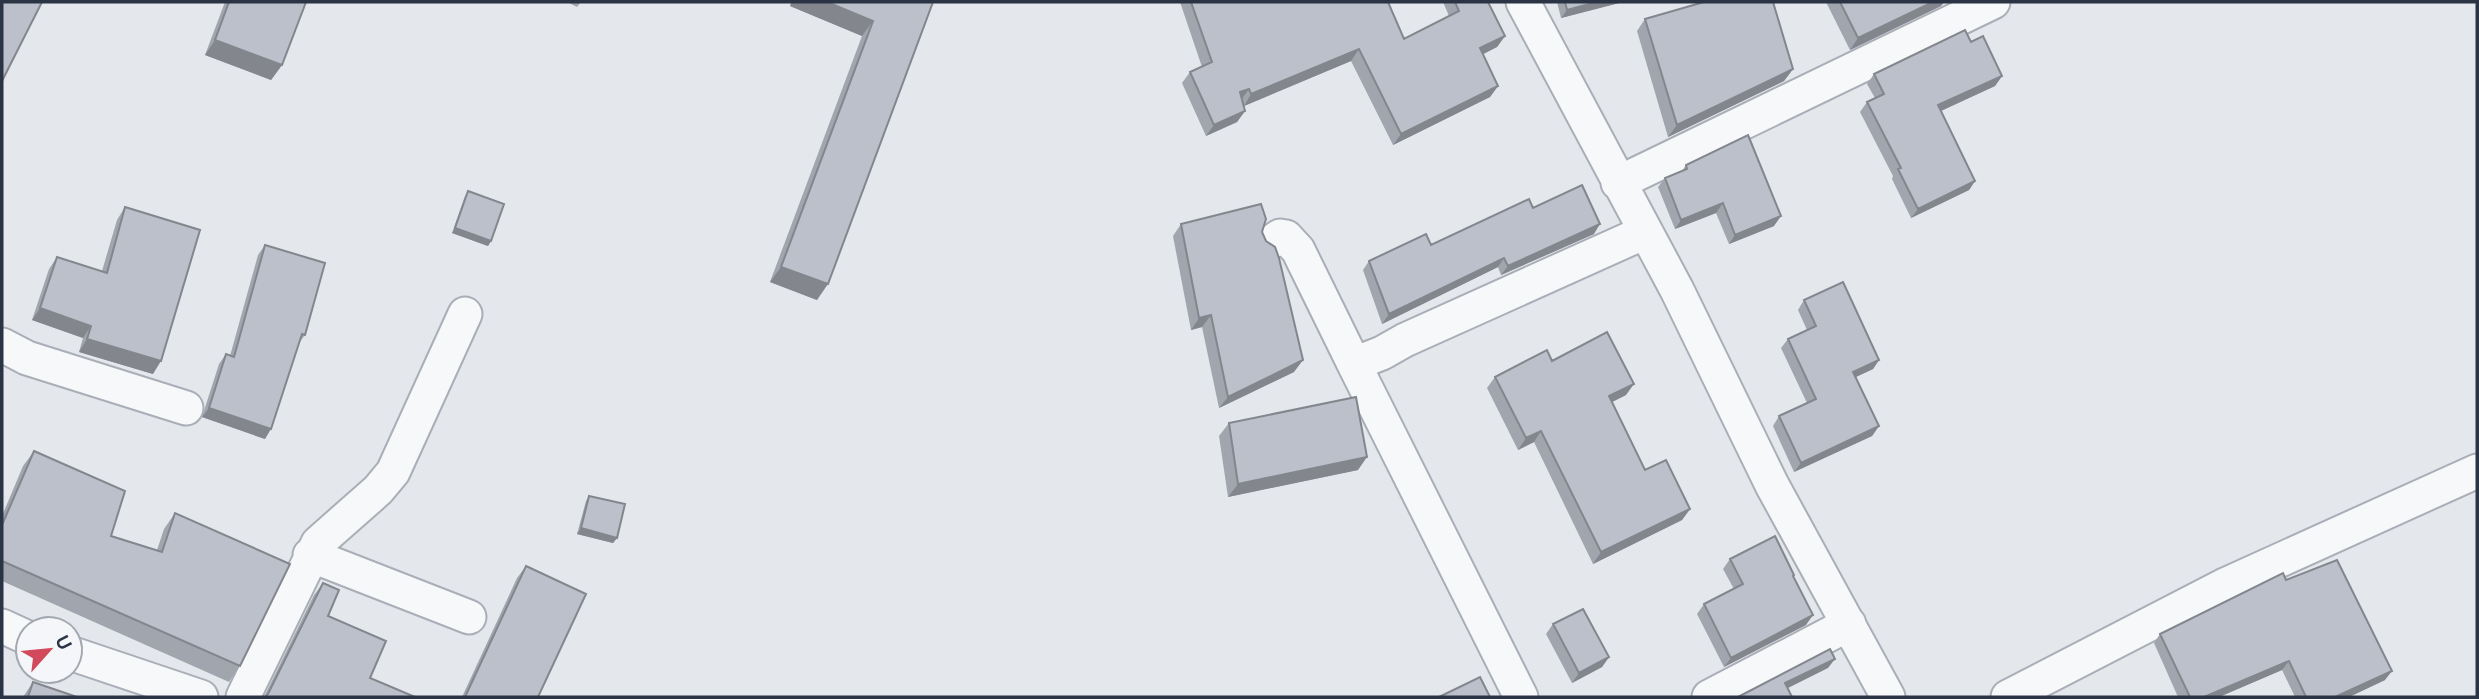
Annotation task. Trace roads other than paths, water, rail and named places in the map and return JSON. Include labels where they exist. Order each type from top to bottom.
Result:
[{"type":"street","points":[[1523,2],[1677,290],[1772,485],[1888,697]]},
{"type":"street","points":[[1618,183],[1993,2]]},
{"type":"street","points":[[1354,364],[1644,232]]},
{"type":"street","points":[[1273,241],[1280,236],[1286,237],[1298,250],[1521,697]]},
{"type":"street","points":[[243,697],[318,543],[378,490],[393,472],[465,314]]},
{"type":"street","points":[[2,345],[27,358],[186,408]]},
{"type":"street","points":[[2008,697],[2227,584],[2477,471]]},
{"type":"street","points":[[310,555],[469,617]]},
{"type":"street","points":[[1709,697],[1849,624]]},
{"type":"street","points":[[84,658],[201,697]]}]
